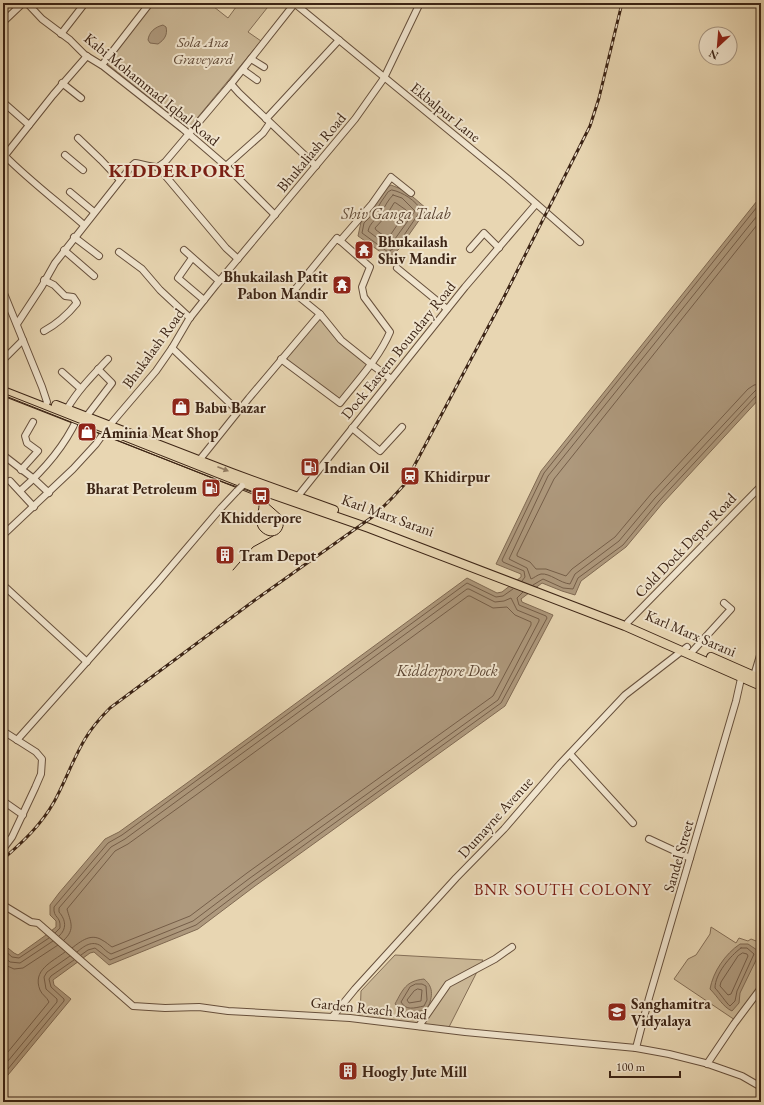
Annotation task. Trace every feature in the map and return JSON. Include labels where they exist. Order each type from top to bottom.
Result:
[{"type":"main road","name":"Karl Marx Sarani","points":[[3,386],[46,405],[67,409],[108,428],[197,463],[243,485],[298,496],[506,578],[628,622],[756,679],[761,686]]},
{"type":"main road","points":[[3,391],[46,405],[77,419],[108,428]]},
{"type":"main road","points":[[243,485],[369,528],[506,578]]},
{"type":"main road","points":[[549,594],[625,626],[688,650]]},
{"type":"street","points":[[3,22],[23,3]]},
{"type":"street","name":"Kabi Mohammad Iqbal Road","points":[[27,3],[42,19],[70,40],[87,56],[102,65],[188,133],[226,166],[275,215]]},
{"type":"street","points":[[61,34],[85,3]]},
{"type":"street","points":[[102,65],[150,3]]},
{"type":"street","points":[[17,324],[64,250],[120,180],[134,164],[139,163],[158,167],[165,162],[188,133],[243,70],[295,3]]},
{"type":"street","name":"Ekbalpur Lane","points":[[295,3],[508,179],[580,242]]},
{"type":"street","name":"Bhukaliash Road","points":[[203,302],[366,105],[384,78],[420,3]]},
{"type":"street","points":[[226,166],[263,133],[268,121],[339,40]]},
{"type":"street","points":[[84,225],[4,157],[62,84],[87,56]]},
{"type":"street","points":[[251,59],[264,67]]},
{"type":"street","points":[[243,70],[257,80]]},
{"type":"street","points":[[62,84],[81,98]]},
{"type":"street","points":[[231,84],[316,166]]},
{"type":"street","points":[[4,103],[29,125]]},
{"type":"street","points":[[78,138],[120,180]]},
{"type":"street","points":[[65,155],[83,170]]},
{"type":"street","points":[[158,167],[226,248],[238,259]]},
{"type":"street","points":[[340,241],[372,204],[390,177],[412,193]]},
{"type":"street","points":[[70,192],[94,212]]},
{"type":"street","name":"Dock Eastern Boundary Road","points":[[298,496],[447,309],[536,204]]},
{"type":"street","points":[[470,249],[484,233],[499,248]]},
{"type":"street","points":[[74,237],[99,256]]},
{"type":"street","points":[[281,360],[340,403],[371,364],[386,341],[390,332],[364,297],[362,287],[370,267],[337,238],[293,292],[320,314],[342,340],[371,364],[391,379]]},
{"type":"street","points":[[64,250],[94,276]]},
{"type":"street","points":[[184,250],[219,281]]},
{"type":"street","points":[[119,252],[142,269],[160,290],[190,318]]},
{"type":"street","points":[[192,258],[178,278],[203,302]]},
{"type":"street","points":[[397,268],[447,309]]},
{"type":"street","points":[[44,280],[54,285],[66,296],[73,297],[77,303],[63,318],[44,331]]},
{"type":"street","points":[[3,292],[17,324],[46,405]]},
{"type":"street","name":"Bhukalash Road","points":[[3,535],[49,493],[96,444],[156,371],[190,318],[203,302]]},
{"type":"street","points":[[197,463],[238,411],[320,314]]},
{"type":"street","points":[[3,360],[23,340]]},
{"type":"street","points":[[172,348],[238,411]]},
{"type":"street","points":[[67,409],[80,388],[108,359]]},
{"type":"street","points":[[86,417],[112,383],[98,369]]},
{"type":"street","points":[[62,372],[80,388]]},
{"type":"street","points":[[20,491],[50,463],[77,419]]},
{"type":"street","points":[[21,470],[38,451],[27,443],[25,436],[33,422]]},
{"type":"street","points":[[352,428],[380,451],[402,427]]},
{"type":"street","points":[[3,456],[34,479],[49,493]]},
{"type":"street","points":[[10,481],[34,507]]},
{"type":"street","points":[[17,740],[221,508],[243,485]]},
{"type":"street","name":"Cold Dock Depot Road","points":[[628,622],[761,486]]},
{"type":"street","points":[[3,585],[87,662]]},
{"type":"street","name":"Dumayne Avenue","points":[[333,1016],[355,989],[456,878],[504,829],[570,754],[625,695],[688,650],[730,609],[724,603]]},
{"type":"street","points":[[756,679],[761,652]]},
{"type":"street","name":"Sandel Street","points":[[636,1048],[650,993],[736,701],[742,673]]},
{"type":"street","points":[[3,731],[36,752],[42,759],[41,774],[12,837],[3,849]]},
{"type":"street","points":[[570,754],[633,823]]},
{"type":"street","points":[[3,801],[23,815]]},
{"type":"street","points":[[649,839],[690,858]]},
{"type":"street","name":"Garden Reach Road","points":[[3,905],[30,922],[38,924],[92,969],[94,974],[133,1006],[165,1008],[199,1007],[228,1011],[333,1016],[465,1032],[636,1048],[669,1054],[707,1064],[742,1076],[761,1088]]},
{"type":"street","points":[[419,1026],[448,984],[495,959],[512,947]]},
{"type":"street","points":[[707,1064],[761,988]]},
{"type":"green space","name":"Sola Ana Graveyard","points":[[152,3],[209,3],[228,18],[239,3],[271,3],[248,32],[261,41],[188,129],[106,63]]},
{"type":"green space","points":[[319,318],[369,365],[340,401],[283,359]]},
{"type":"green space","points":[[711,927],[736,943],[739,938],[748,941],[751,939],[761,943],[761,985],[735,1020],[674,979],[688,959],[696,955],[710,934]]},
{"type":"green space","points":[[395,955],[483,960],[449,1027],[360,1017],[361,991]]},
{"type":"water","points":[[163,25],[166,27],[166,35],[164,39],[158,44],[150,43],[148,40],[151,32],[157,27]]},
{"type":"water","name":"Shiv Ganga Talab","points":[[391,185],[406,191],[427,209],[399,249],[389,258],[358,236],[361,222],[373,208],[385,189]]},
{"type":"water","name":"Kidderpore Dock","points":[[761,196],[761,397],[662,504],[626,547],[581,581],[575,595],[542,583],[521,599],[522,602],[553,615],[505,706],[255,886],[198,929],[109,965],[94,952],[90,953],[53,980],[54,985],[71,999],[3,1081],[3,944],[18,955],[46,935],[56,927],[56,921],[50,915],[50,905],[105,839],[119,832],[187,783],[467,578],[497,593],[502,592],[521,577],[521,574],[496,564],[541,471]]},
{"type":"water","points":[[740,944],[748,944],[760,952],[740,993],[739,1003],[732,1011],[723,1004],[710,989],[720,964],[729,953]]},
{"type":"water","points":[[424,979],[430,986],[432,993],[427,1010],[407,1012],[395,1004],[400,994],[409,984]]},
{"type":"tram line","points":[[3,393],[256,493],[282,516],[283,526],[281,531],[278,534],[270,536],[261,531],[258,527],[257,518],[259,503],[255,495],[3,395]]},
{"type":"tram line","points":[[233,570],[253,547],[273,536]]},
{"type":"railway","points":[[3,859],[24,840],[49,810],[85,739],[97,722],[110,708],[255,600],[375,515],[404,485],[503,299],[590,126],[599,98],[622,3]]},
{"type":"place","name":"Bhukailash Shiv Mandir","points":[[364,250]]},
{"type":"place","name":"Bhukailash Patit Pabon Mandir","points":[[342,285]]},
{"type":"place","name":"Babu Bazar","points":[[181,407]]},
{"type":"place","name":"Aminia Meat Shop","points":[[87,432]]},
{"type":"place","name":"Indian Oil","points":[[310,467]]},
{"type":"place","name":"Khidirpur","points":[[410,476]]},
{"type":"place","name":"Bharat Petroleum","points":[[211,488]]},
{"type":"place","name":"Khidderpore","points":[[261,496]]},
{"type":"place","name":"Tram Depot","points":[[225,555]]},
{"type":"place","name":"Sanghamitra Vidyalaya","points":[[617,1012]]},
{"type":"place","name":"Hoogly Jute Mill","points":[[348,1071]]},
{"type":"district","name":"KIDDERPORE","points":[[177,170]]},
{"type":"district","name":"BNR SOUTH COLONY","points":[[563,889]]}]
